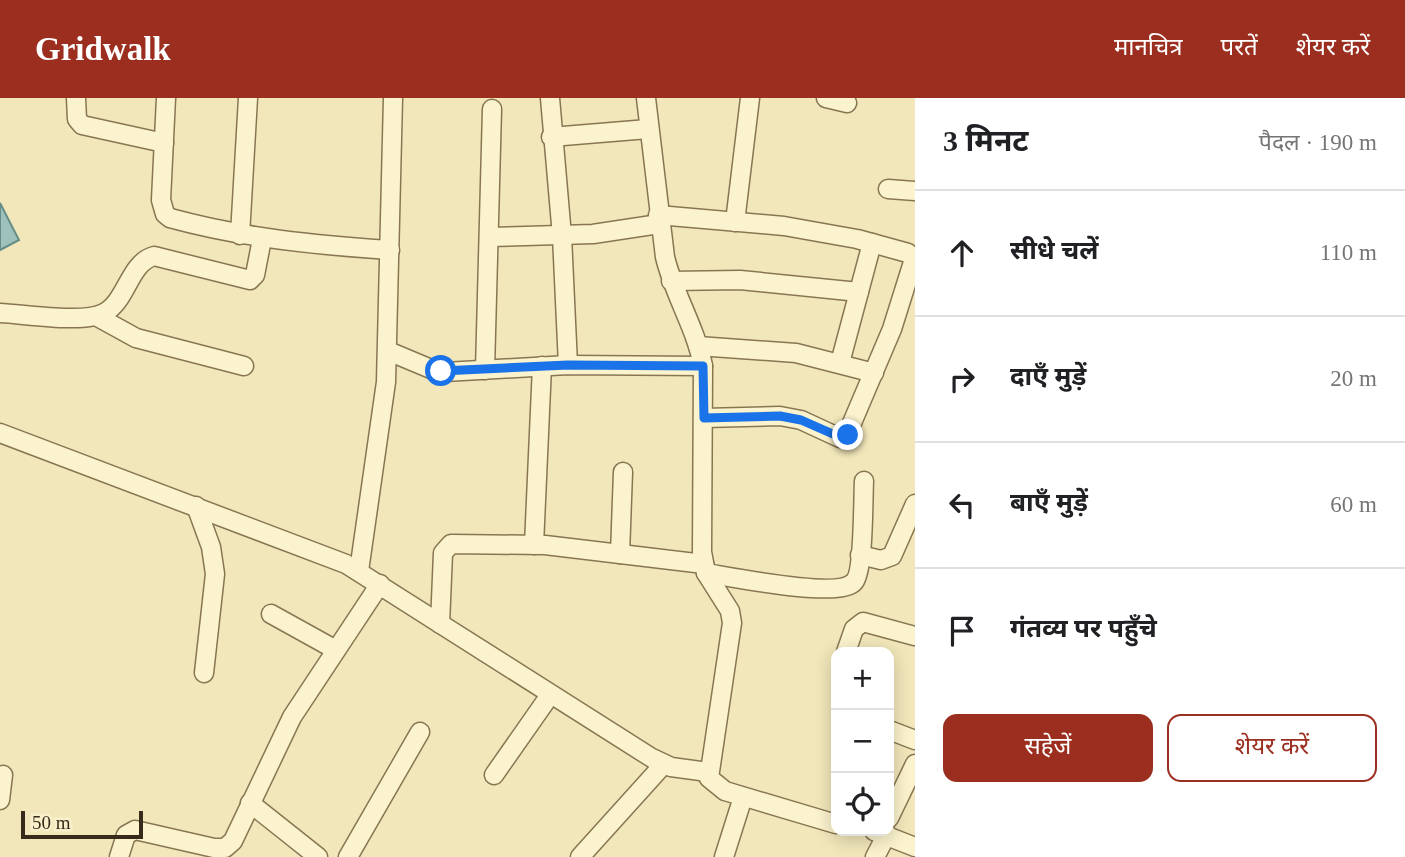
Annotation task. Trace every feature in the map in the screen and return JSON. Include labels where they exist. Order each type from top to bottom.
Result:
[{"type":"street","points":[[76,98],[77,119],[82,125],[164,143]]},
{"type":"street","points":[[166,98],[161,200],[165,214],[181,221],[262,239],[390,250]]},
{"type":"street","points":[[240,234],[248,98]]},
{"type":"street","points":[[359,571],[379,450],[388,351],[393,98]]},
{"type":"street","points":[[550,98],[551,137],[562,236],[568,365]]},
{"type":"street","points":[[646,98],[658,220],[671,281],[698,346],[703,366],[705,569],[730,611],[732,623],[715,781]]},
{"type":"street","points":[[735,222],[750,98]]},
{"type":"street","points":[[826,98],[847,103]]},
{"type":"street","points":[[485,370],[492,109]]},
{"type":"street","points":[[551,137],[648,129]]},
{"type":"street","points":[[888,189],[915,191]]},
{"type":"street","points":[[489,237],[562,236],[658,220],[735,222],[805,230],[908,253],[914,261],[874,373],[843,438],[801,420],[780,416],[704,418]]},
{"type":"street","points":[[96,316],[113,306],[139,267],[155,256],[250,280],[255,275],[262,239]]},
{"type":"street","points":[[840,363],[872,243]]},
{"type":"street","points":[[671,281],[740,280],[859,292]]},
{"type":"street","points":[[0,313],[96,316],[136,338],[244,366]]},
{"type":"street","points":[[698,346],[775,351],[840,363],[874,373]]},
{"type":"street","points":[[388,351],[437,371],[568,365],[703,366]]},
{"type":"street","points":[[534,545],[542,366]]},
{"type":"street","points":[[0,433],[196,506],[359,571],[550,695],[664,764],[715,781],[743,797],[831,823]]},
{"type":"street","points":[[620,554],[623,472]]},
{"type":"street","points":[[440,624],[443,554],[447,546],[458,543],[534,545],[620,554],[792,586],[841,586],[856,579],[864,481]]},
{"type":"street","points":[[860,555],[881,560],[892,556],[915,504]]},
{"type":"street","points":[[196,506],[211,547],[215,574],[204,673]]},
{"type":"street","points":[[119,857],[126,835],[135,830],[225,848],[233,841],[292,717],[380,584]]},
{"type":"street","points":[[271,614],[336,650]]},
{"type":"street","points":[[848,647],[854,629],[863,622],[915,636]]},
{"type":"street","points":[[494,775],[550,695]]},
{"type":"street","points":[[894,732],[915,740]]},
{"type":"street","points":[[348,857],[420,733]]},
{"type":"street","points":[[580,857],[664,764]]},
{"type":"street","points":[[894,807],[915,764]]},
{"type":"street","points":[[0,800],[4,775]]},
{"type":"street","points":[[724,857],[743,797]]},
{"type":"street","points":[[250,803],[318,857]]},
{"type":"street","points":[[894,835],[915,846]]},
{"type":"street","points":[[875,857],[881,836]]},
{"type":"water","points":[[0,203],[19,240],[0,250]]},
{"type":"route","points":[[441,371],[568,365],[703,366],[704,418],[780,416],[801,420],[842,438],[848,435]]}]
